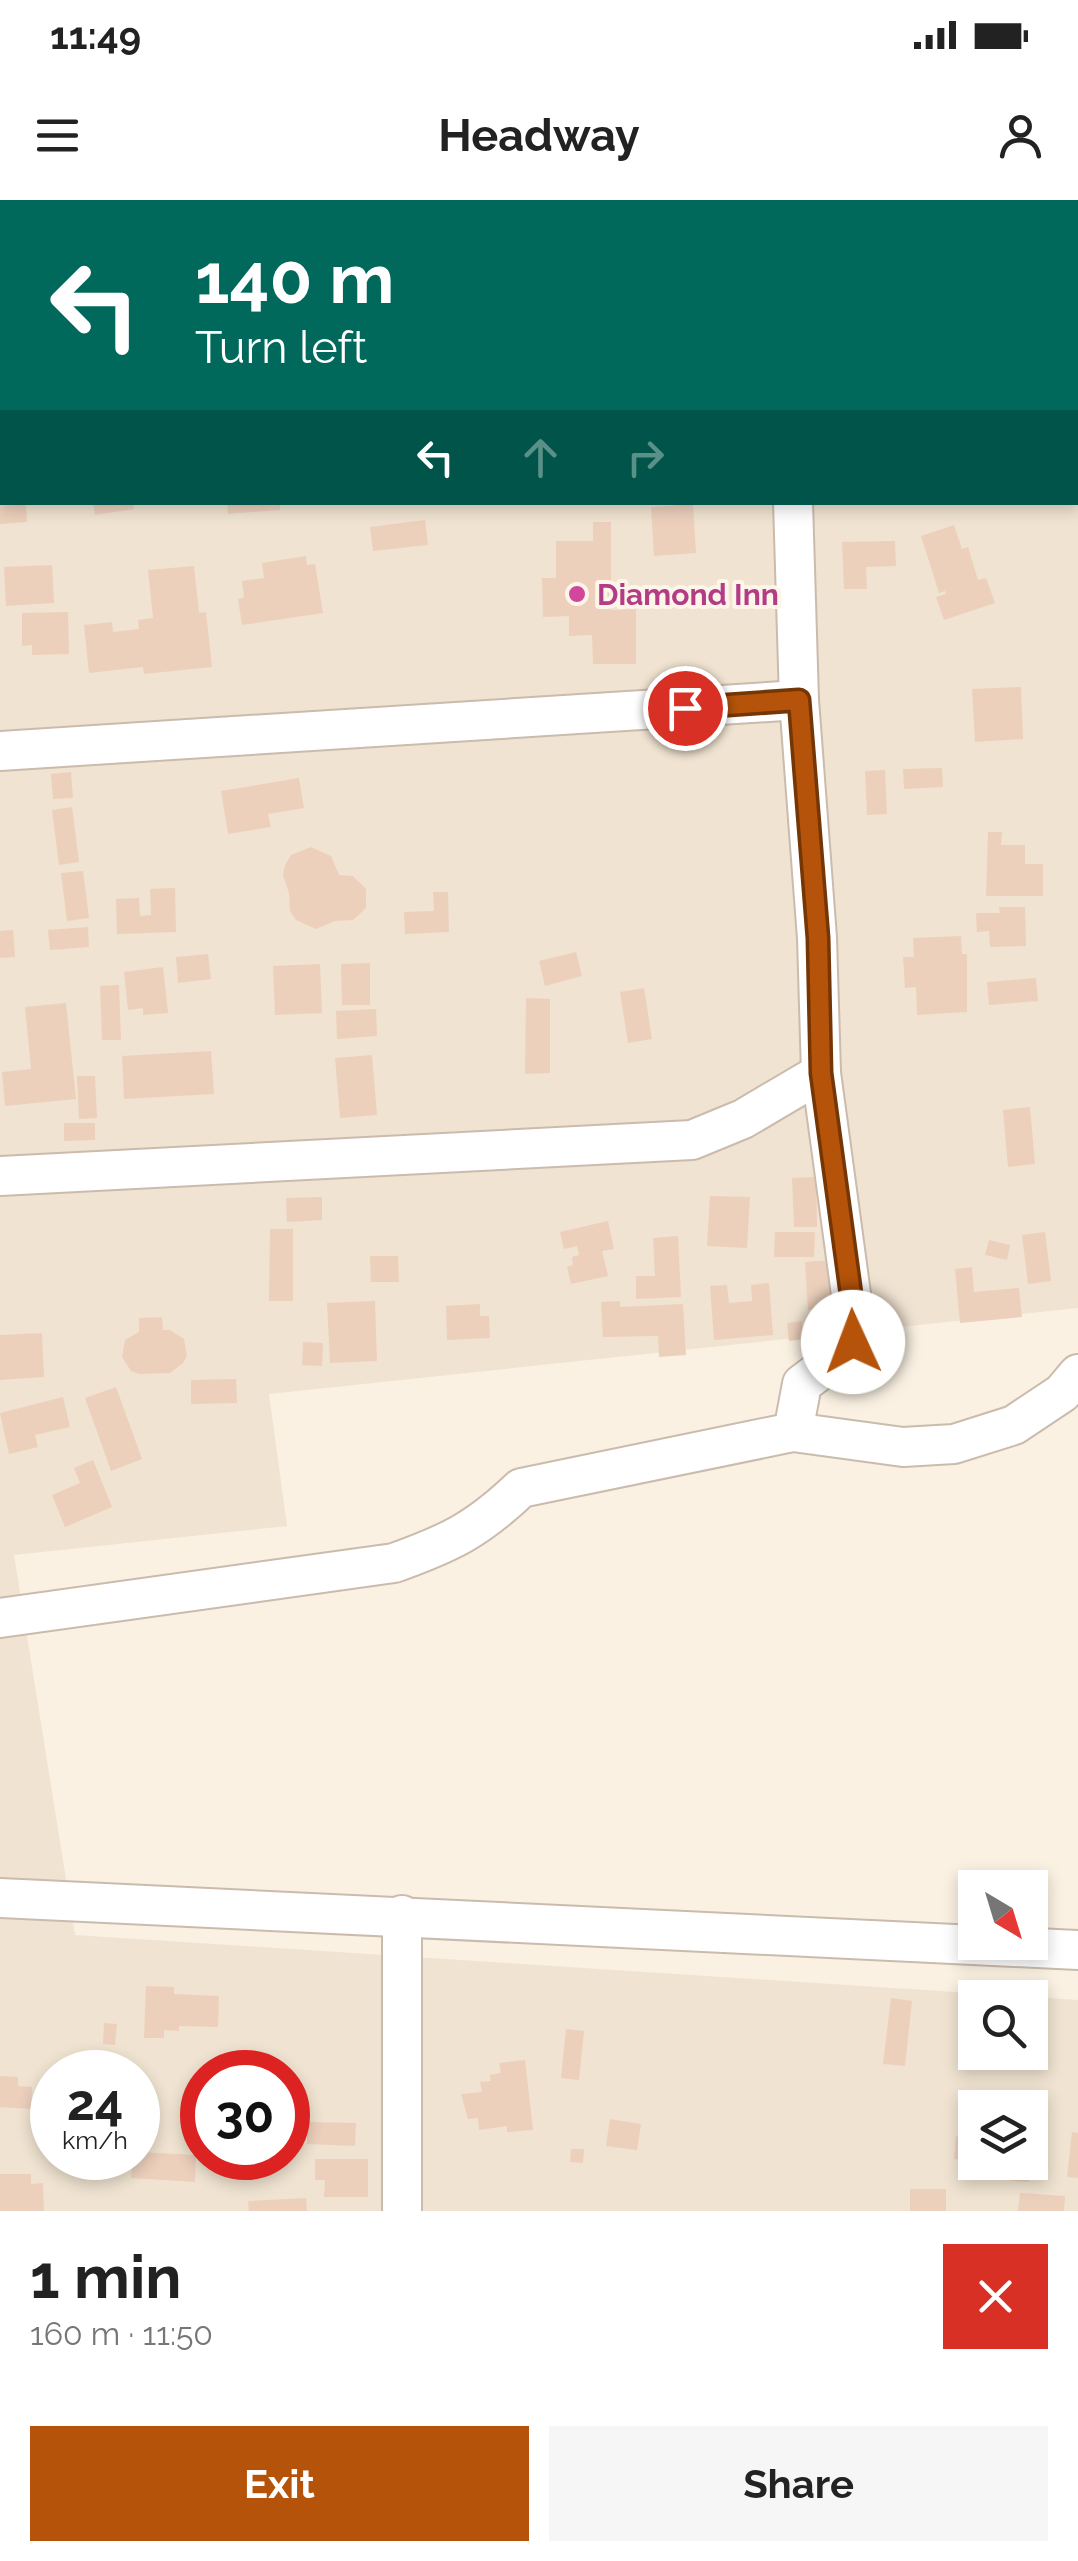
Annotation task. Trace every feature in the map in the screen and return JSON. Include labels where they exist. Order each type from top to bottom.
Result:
[{"type":"street","points":[[792,1432],[802,1384],[846,1351],[856,1331],[821,1073],[818,938],[799,700],[793,505]]},
{"type":"street","points":[[0,751],[799,700]]},
{"type":"street","points":[[0,1176],[692,1140],[744,1119],[821,1073]]},
{"type":"street","points":[[0,1618],[394,1563],[454,1541],[490,1518],[520,1488],[792,1432],[903,1446],[954,1444],[1014,1426],[1062,1393],[1078,1374]]},
{"type":"street","points":[[0,1898],[1078,1950]]},
{"type":"street","points":[[402,1915],[402,2211]]},
{"type":"shaded area","points":[[0,505],[1078,505],[1078,1308],[269,1394],[287,1526],[14,1555],[75,1935],[958,1992],[958,2070],[1048,2070],[1048,1998],[1078,2000],[1078,2211],[0,2211]]},
{"type":"building","points":[[0,505],[26,505],[27,522],[0,524]]},
{"type":"building","points":[[93,505],[133,505],[134,509],[95,515]]},
{"type":"building","points":[[227,505],[280,505],[280,510],[228,514]]},
{"type":"building","points":[[693,505],[696,553],[654,556],[651,507]]},
{"type":"building","points":[[425,520],[428,545],[373,551],[370,527]]},
{"type":"building","name":"Diamond Inn","points":[[593,522],[611,522],[611,610],[636,609],[636,664],[593,664],[592,635],[569,636],[569,616],[543,617],[542,578],[556,578],[556,541],[593,541]]},
{"type":"building","points":[[954,525],[962,549],[968,547],[978,580],[986,578],[995,603],[944,620],[936,597],[946,594],[939,593],[921,536]]},
{"type":"building","points":[[895,541],[896,566],[866,567],[867,589],[844,589],[842,542]]},
{"type":"building","points":[[306,556],[307,565],[315,564],[323,613],[242,625],[238,599],[244,598],[242,581],[264,578],[262,563]]},
{"type":"building","points":[[52,565],[54,603],[6,606],[4,567]]},
{"type":"building","points":[[194,566],[199,613],[206,612],[212,667],[144,674],[143,667],[89,673],[84,625],[112,622],[113,632],[139,629],[138,620],[153,618],[148,570]]},
{"type":"building","points":[[68,612],[69,654],[32,655],[32,645],[22,646],[22,613]]},
{"type":"building","points":[[1021,687],[1023,739],[975,742],[972,689]]},
{"type":"building","points":[[942,768],[943,787],[904,789],[903,769]]},
{"type":"building","points":[[885,770],[887,814],[867,815],[865,771]]},
{"type":"building","points":[[71,772],[73,798],[53,799],[51,774]]},
{"type":"building","points":[[299,778],[304,808],[268,814],[271,827],[228,834],[221,791]]},
{"type":"building","points":[[72,807],[79,862],[59,865],[52,810]]},
{"type":"building","points":[[988,832],[1002,832],[1001,845],[1025,845],[1025,864],[1043,864],[1043,896],[986,896]]},
{"type":"building","points":[[311,847],[331,856],[339,875],[353,876],[366,889],[366,908],[353,920],[335,921],[316,929],[296,920],[290,911],[283,875],[285,865],[291,855]]},
{"type":"building","points":[[83,871],[89,918],[67,921],[61,873]]},
{"type":"building","points":[[175,888],[176,932],[117,934],[116,899],[139,898],[140,916],[151,915],[150,889]]},
{"type":"building","points":[[433,892],[448,892],[449,932],[405,934],[404,912],[434,911]]},
{"type":"building","points":[[999,907],[1025,907],[1026,946],[990,947],[989,931],[977,932],[976,913],[1000,913]]},
{"type":"building","points":[[88,927],[89,947],[50,950],[48,930]]},
{"type":"building","points":[[13,930],[15,957],[0,958],[0,931]]},
{"type":"building","points":[[961,936],[962,954],[967,954],[967,1012],[917,1015],[916,987],[905,988],[903,957],[914,957],[913,938]]},
{"type":"building","points":[[576,952],[582,976],[545,986],[539,961]]},
{"type":"building","points":[[208,954],[211,979],[178,983],[176,957]]},
{"type":"building","points":[[370,963],[370,1005],[342,1005],[341,964]]},
{"type":"building","points":[[320,964],[322,1013],[275,1015],[273,966]]},
{"type":"building","points":[[163,967],[168,1013],[143,1015],[143,1008],[128,1010],[124,972]]},
{"type":"building","points":[[1036,978],[1038,1001],[989,1005],[987,982]]},
{"type":"building","points":[[119,985],[121,1040],[102,1040],[100,986]]},
{"type":"building","points":[[644,988],[652,1039],[628,1043],[620,992]]},
{"type":"building","points":[[526,998],[550,999],[550,1073],[525,1074]]},
{"type":"building","points":[[66,1003],[76,1099],[5,1106],[2,1072],[31,1069],[25,1007]]},
{"type":"building","points":[[376,1009],[377,1036],[337,1039],[336,1011]]},
{"type":"building","points":[[211,1051],[214,1094],[124,1099],[122,1056]]},
{"type":"building","points":[[372,1055],[377,1115],[340,1118],[335,1058]]},
{"type":"building","points":[[77,1076],[95,1076],[97,1118],[79,1119]]},
{"type":"building","points":[[1030,1107],[1035,1164],[1008,1167],[1003,1110]]},
{"type":"building","points":[[64,1123],[95,1123],[95,1140],[64,1141]]},
{"type":"building","points":[[816,1177],[817,1227],[794,1227],[792,1178]]},
{"type":"building","points":[[710,1196],[750,1197],[747,1248],[707,1246]]},
{"type":"building","points":[[322,1197],[322,1220],[287,1222],[286,1198]]},
{"type":"building","points":[[608,1221],[614,1249],[602,1251],[608,1276],[571,1284],[567,1267],[573,1265],[572,1257],[579,1255],[577,1246],[564,1249],[560,1232]]},
{"type":"building","points":[[270,1229],[293,1229],[293,1301],[269,1301]]},
{"type":"building","points":[[775,1232],[815,1232],[814,1257],[774,1257]]},
{"type":"building","points":[[1045,1232],[1051,1281],[1028,1284],[1022,1235]]},
{"type":"building","points":[[678,1236],[681,1297],[636,1299],[636,1276],[655,1276],[653,1238]]},
{"type":"building","points":[[989,1240],[1010,1245],[1007,1260],[985,1255]]},
{"type":"building","points":[[370,1256],[398,1256],[399,1282],[371,1282]]},
{"type":"building","points":[[833,1260],[836,1308],[808,1310],[805,1262]]},
{"type":"building","points":[[972,1267],[974,1292],[1019,1288],[1022,1317],[960,1323],[955,1269]]},
{"type":"building","points":[[769,1283],[773,1335],[714,1340],[710,1286],[727,1285],[729,1303],[752,1301],[751,1285]]},
{"type":"building","points":[[375,1301],[377,1361],[330,1363],[327,1303]]},
{"type":"building","points":[[620,1301],[620,1307],[683,1304],[686,1355],[659,1357],[658,1336],[603,1337],[601,1302]]},
{"type":"building","points":[[480,1304],[480,1316],[489,1316],[490,1338],[447,1340],[446,1306]]},
{"type":"building","points":[[162,1317],[163,1330],[184,1339],[187,1356],[183,1363],[170,1373],[131,1371],[122,1357],[125,1340],[139,1332],[139,1318]]},
{"type":"building","points":[[802,1321],[804,1339],[789,1341],[787,1323]]},
{"type":"building","points":[[42,1333],[44,1377],[0,1380],[0,1335]]},
{"type":"building","points":[[303,1342],[323,1343],[322,1366],[302,1365]]},
{"type":"building","points":[[236,1379],[237,1403],[191,1404],[191,1380]]},
{"type":"building","points":[[116,1387],[142,1459],[111,1471],[85,1398]]},
{"type":"building","points":[[63,1397],[70,1427],[35,1435],[38,1447],[9,1454],[0,1413]]},
{"type":"building","points":[[93,1460],[112,1507],[65,1527],[52,1495],[80,1483],[74,1468]]},
{"type":"building","points":[[146,1986],[174,1987],[174,1994],[219,1996],[218,2027],[179,2026],[179,2031],[164,2030],[164,2038],[144,2038]]},
{"type":"building","points":[[891,1998],[912,2001],[905,2066],[883,2064]]},
{"type":"building","points":[[104,2023],[117,2024],[115,2045],[103,2044]]},
{"type":"building","points":[[566,2029],[584,2031],[579,2080],[561,2078]]},
{"type":"building","points":[[525,2060],[533,2130],[507,2132],[507,2126],[479,2130],[478,2118],[468,2119],[461,2094],[482,2092],[480,2082],[491,2081],[490,2075],[501,2073],[499,2063]]},
{"type":"building","points":[[0,2076],[18,2077],[18,2086],[30,2087],[30,2109],[0,2107]]},
{"type":"building","points":[[610,2119],[641,2124],[637,2150],[606,2146]]},
{"type":"building","points":[[310,2122],[356,2123],[355,2146],[310,2144]]},
{"type":"building","points":[[1072,2132],[1078,2133],[1078,2178],[1067,2177]]},
{"type":"building","points":[[956,2136],[958,2136],[958,2159],[954,2159]]},
{"type":"building","points":[[571,2149],[584,2149],[583,2163],[570,2162]]},
{"type":"building","points":[[160,2153],[180,2154],[180,2180],[195,2182],[160,2180]]},
{"type":"building","points":[[315,2159],[368,2159],[368,2197],[324,2197],[325,2180],[315,2180]]},
{"type":"building","points":[[0,2174],[30,2174],[31,2184],[43,2183],[44,2211],[0,2211]]},
{"type":"building","points":[[910,2189],[946,2189],[946,2211],[910,2211]]},
{"type":"building","points":[[1020,2193],[1065,2196],[1064,2211],[1018,2211]]},
{"type":"building","points":[[306,2198],[307,2211],[249,2211],[248,2201]]},
{"type":"place","name":"Diamond Inn","points":[[577,594]]},
{"type":"route","points":[[685,708],[799,700],[818,938],[821,1073],[856,1331],[853,1342]]}]
